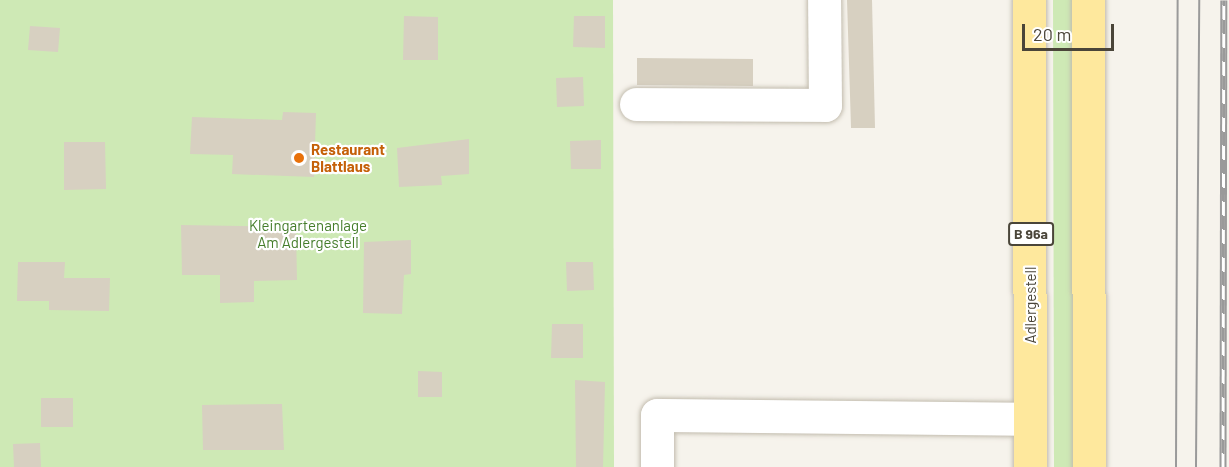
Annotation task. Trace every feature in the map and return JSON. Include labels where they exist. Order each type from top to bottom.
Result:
[{"type":"main road","name":"Adlergestell","points":[[1029,0],[1030,467]]},
{"type":"main road","points":[[1088,0],[1089,467]]},
{"type":"street","points":[[636,104],[825,105],[824,0]]},
{"type":"street","points":[[657,467],[657,415],[1030,419]]},
{"type":"green space","name":"Kleingartenanlage Am Adlergestell","points":[[0,0],[613,0],[614,467],[0,467]]},
{"type":"green space","points":[[1053,0],[1074,0],[1075,467],[1054,467]]},
{"type":"building","points":[[847,0],[872,0],[875,128],[851,128]]},
{"type":"building","points":[[404,16],[438,17],[438,60],[403,60]]},
{"type":"building","points":[[574,16],[605,16],[605,48],[573,47]]},
{"type":"building","points":[[30,26],[60,28],[58,52],[28,50]]},
{"type":"building","points":[[637,58],[753,59],[753,86],[637,85]]},
{"type":"building","points":[[583,77],[584,106],[557,107],[556,78]]},
{"type":"building","points":[[283,112],[316,113],[314,177],[232,174],[233,155],[190,154],[192,117],[282,120]]},
{"type":"building","points":[[469,139],[469,174],[441,176],[442,185],[399,187],[397,148]]},
{"type":"building","points":[[601,140],[601,169],[571,169],[570,141]]},
{"type":"building","points":[[64,142],[105,142],[106,189],[64,190]]},
{"type":"building","points":[[181,225],[296,227],[297,280],[254,281],[254,302],[220,303],[220,275],[182,275]]},
{"type":"building","points":[[411,240],[411,274],[404,275],[402,314],[363,313],[364,242]]},
{"type":"building","points":[[18,262],[65,262],[64,278],[110,278],[109,311],[49,310],[49,301],[17,301]]},
{"type":"building","points":[[566,262],[593,262],[594,290],[567,291]]},
{"type":"building","points":[[552,324],[583,324],[583,358],[551,358]]},
{"type":"building","points":[[418,371],[442,372],[442,397],[418,397]]},
{"type":"building","points":[[575,380],[605,382],[603,467],[576,467]]},
{"type":"building","points":[[41,398],[73,398],[73,427],[41,427]]},
{"type":"building","points":[[282,404],[284,450],[203,450],[202,405]]},
{"type":"building","points":[[40,443],[41,467],[14,467],[13,444]]},
{"type":"tram line","points":[[1176,467],[1178,0]]},
{"type":"tram line","points":[[1196,467],[1199,0]]},
{"type":"railway","points":[[1223,467],[1224,0]]},
{"type":"place","name":"Restaurant Blattlaus","points":[[299,158]]}]
